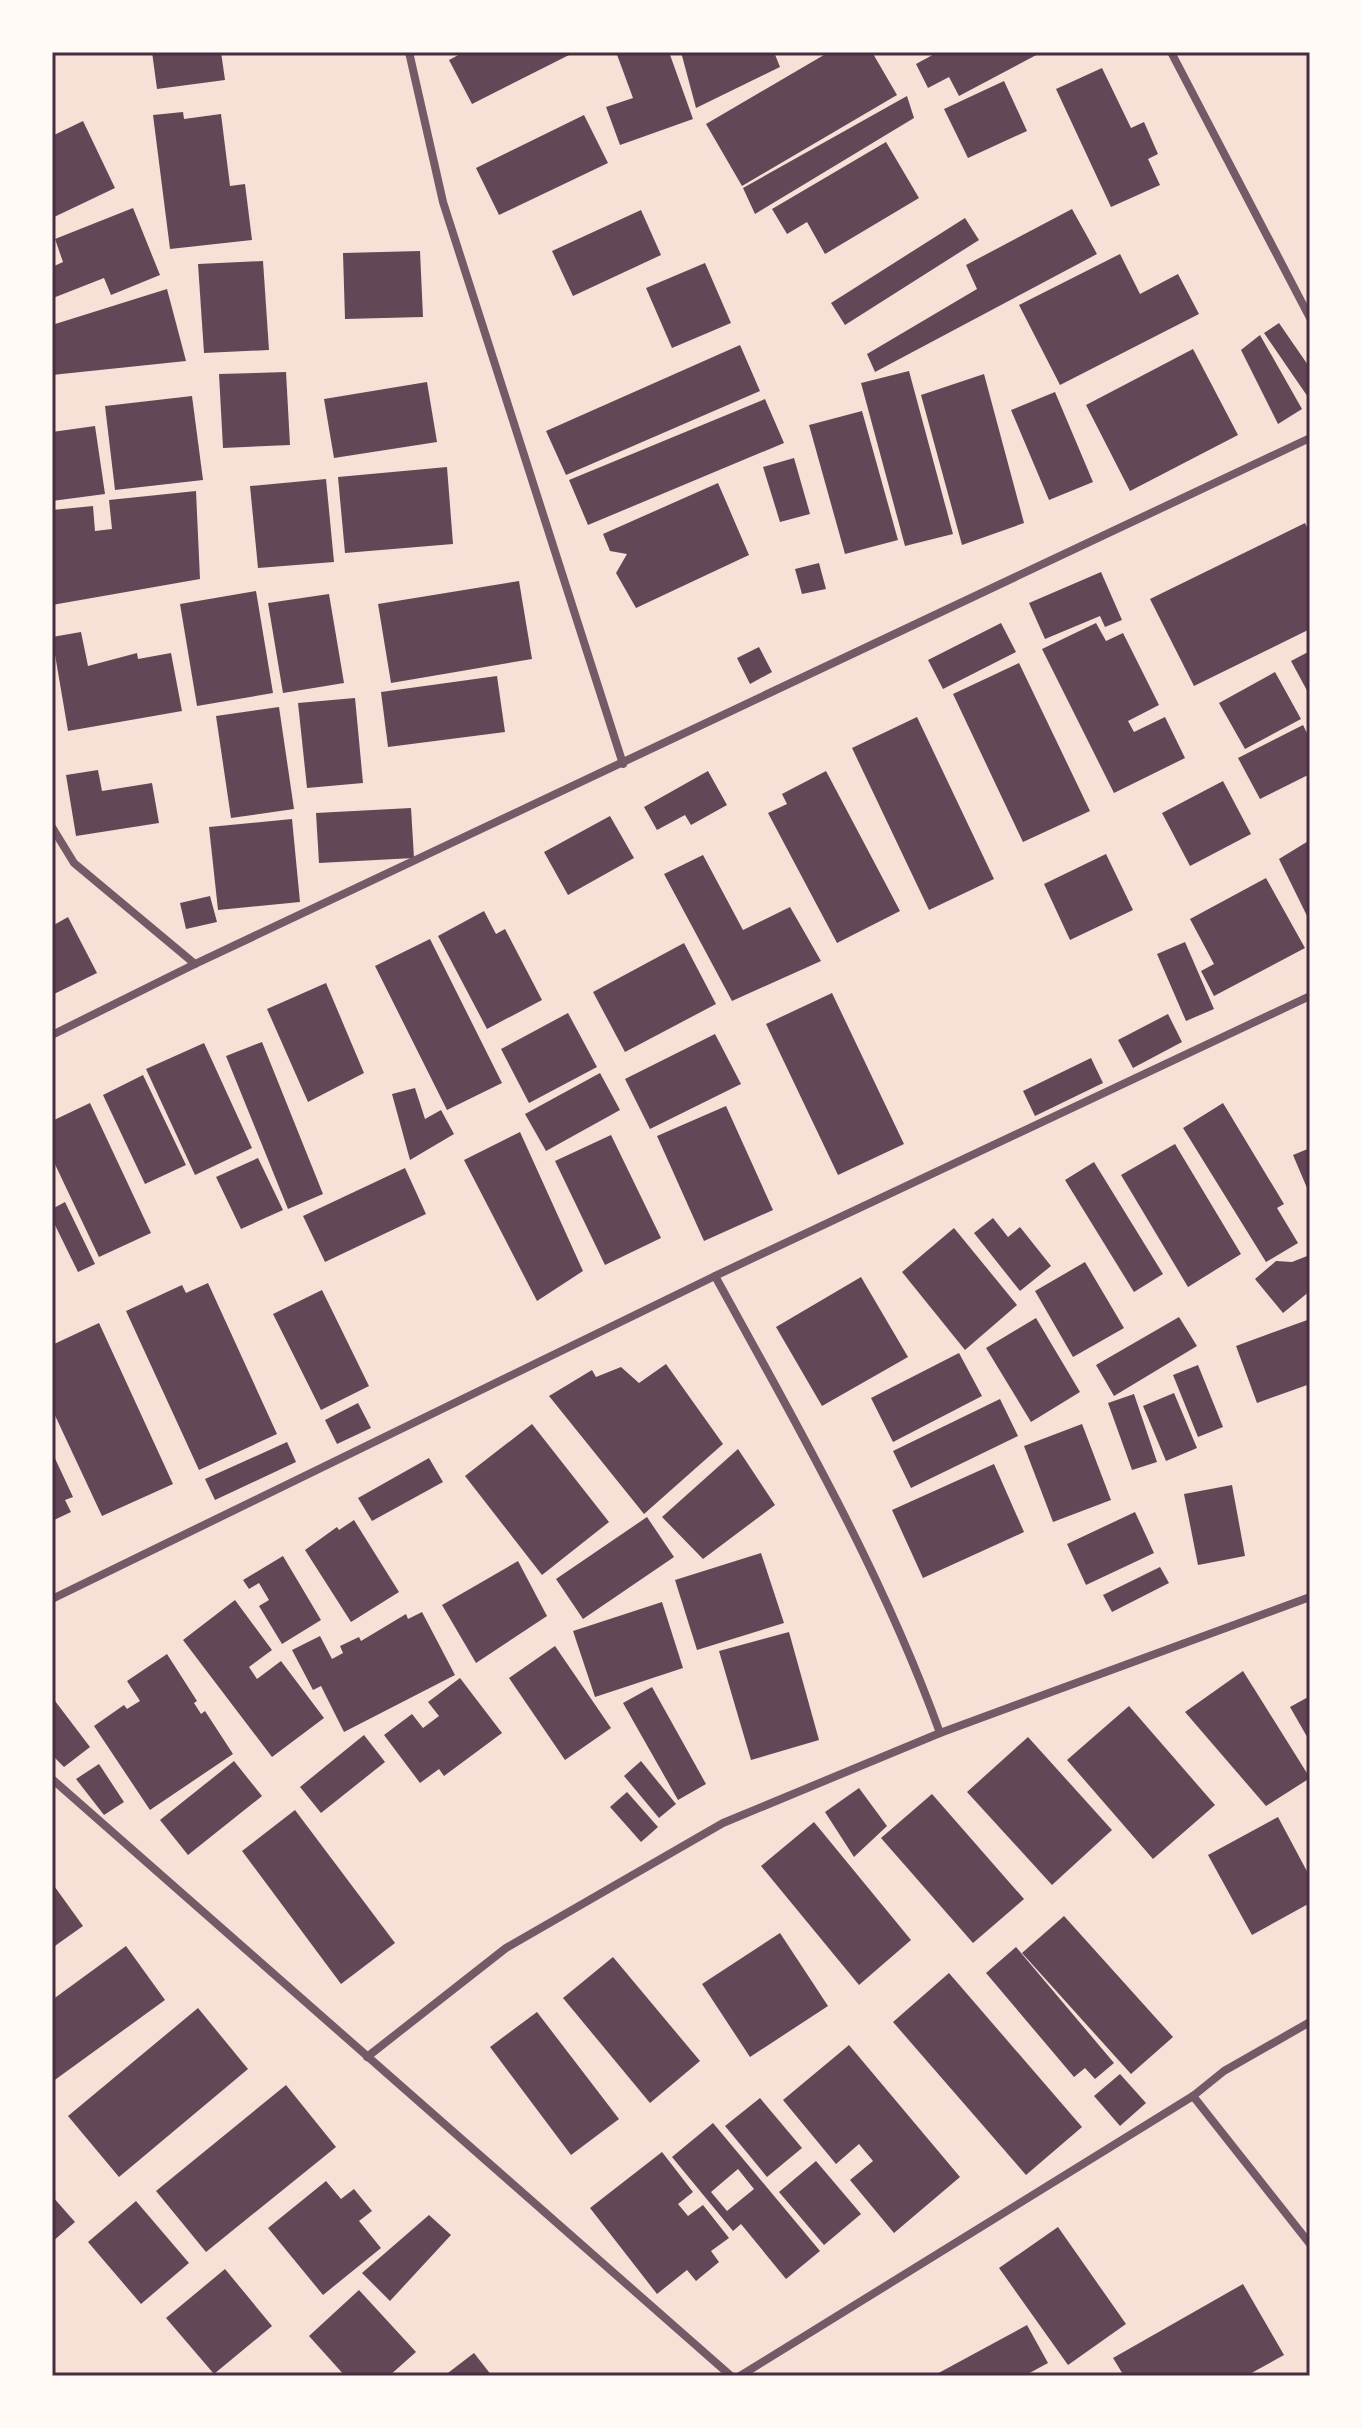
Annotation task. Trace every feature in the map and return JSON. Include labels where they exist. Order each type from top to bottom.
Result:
[{"type":"street","points":[[409,52],[443,202],[623,764]]},
{"type":"street","points":[[1171,52],[1310,318]]},
{"type":"street","points":[[52,1035],[195,964],[1310,438]]},
{"type":"street","points":[[52,827],[74,863],[195,964]]},
{"type":"street","points":[[52,1599],[715,1276],[1310,996]]},
{"type":"street","points":[[715,1276],[862,1546],[908,1646],[940,1733]]},
{"type":"street","points":[[367,2057],[506,1948],[723,1823],[940,1733],[1310,1597]]},
{"type":"street","points":[[52,1779],[731,2376]]},
{"type":"street","points":[[740,2376],[1193,2096],[1224,2071],[1310,2022]]},
{"type":"street","points":[[1193,2096],[1310,2244]]},
{"type":"building","points":[[152,52],[221,52],[225,80],[157,89]]},
{"type":"building","points":[[464,52],[575,52],[472,104],[449,60]]},
{"type":"building","points":[[616,52],[669,52],[693,119],[620,145],[606,107],[633,98]]},
{"type":"building","points":[[681,52],[774,52],[780,67],[696,108]]},
{"type":"building","points":[[829,52],[872,52],[897,95],[742,186],[706,124]]},
{"type":"building","points":[[938,52],[1042,52],[959,96],[949,77],[928,88],[916,64]]},
{"type":"building","points":[[1102,68],[1131,128],[1144,122],[1158,154],[1148,159],[1160,185],[1111,207],[1056,89]]},
{"type":"building","points":[[1004,81],[1027,131],[968,158],[944,109]]},
{"type":"building","points":[[907,96],[914,118],[755,214],[743,188]]},
{"type":"building","points":[[183,112],[184,119],[221,114],[230,186],[245,184],[252,240],[170,249],[153,115]]},
{"type":"building","points":[[584,115],[608,163],[499,215],[476,168]]},
{"type":"building","points":[[83,121],[115,188],[52,218],[52,136]]},
{"type":"building","points":[[886,142],[919,198],[825,254],[807,222],[787,234],[772,209]]},
{"type":"building","points":[[133,208],[160,275],[111,295],[104,278],[53,298],[52,267],[63,262],[55,239]]},
{"type":"building","points":[[1072,209],[1097,254],[875,372],[867,354],[977,289],[966,265]]},
{"type":"building","points":[[641,210],[661,255],[573,296],[552,251]]},
{"type":"building","points":[[965,218],[979,240],[845,325],[831,303]]},
{"type":"building","points":[[420,251],[423,317],[345,319],[343,253]]},
{"type":"building","points":[[1120,254],[1140,294],[1178,274],[1199,314],[1060,385],[1019,305]]},
{"type":"building","points":[[263,261],[269,350],[204,353],[198,264]]},
{"type":"building","points":[[705,263],[731,323],[672,348],[646,288]]},
{"type":"building","points":[[167,289],[186,361],[52,375],[52,325]]},
{"type":"building","points":[[1279,323],[1310,368],[1310,400],[1264,333]]},
{"type":"building","points":[[1260,335],[1302,409],[1278,424],[1241,350]]},
{"type":"building","points":[[740,345],[760,391],[566,475],[546,431]]},
{"type":"building","points":[[1193,349],[1238,435],[1130,491],[1086,405]]},
{"type":"building","points":[[909,371],[953,534],[905,546],[861,383]]},
{"type":"building","points":[[286,372],[290,445],[223,448],[219,374]]},
{"type":"building","points":[[984,374],[1024,523],[962,545],[921,395]]},
{"type":"building","points":[[427,382],[437,442],[334,458],[324,399]]},
{"type":"building","points":[[1055,392],[1093,482],[1049,500],[1011,410]]},
{"type":"building","points":[[192,396],[203,480],[115,490],[105,406]]},
{"type":"building","points":[[765,399],[784,443],[588,525],[569,480]]},
{"type":"building","points":[[862,411],[898,540],[845,554],[809,425]]},
{"type":"building","points":[[95,426],[105,494],[52,501],[52,432]]},
{"type":"building","points":[[794,458],[810,514],[780,522],[763,467]]},
{"type":"building","points":[[447,467],[453,544],[345,553],[338,477]]},
{"type":"building","points":[[326,479],[334,562],[258,568],[250,486]]},
{"type":"building","points":[[718,483],[749,555],[636,608],[616,573],[627,554],[610,551],[603,534]]},
{"type":"building","points":[[196,491],[200,579],[52,605],[52,510],[93,506],[95,531],[112,529],[109,500]]},
{"type":"building","points":[[1305,523],[1310,534],[1310,629],[1194,686],[1150,599]]},
{"type":"building","points":[[819,563],[826,589],[802,594],[795,569]]},
{"type":"building","points":[[1101,572],[1122,620],[1105,627],[1100,616],[1045,639],[1029,603]]},
{"type":"building","points":[[519,581],[532,659],[391,683],[378,604]]},
{"type":"building","points":[[256,591],[273,693],[197,706],[180,604]]},
{"type":"building","points":[[329,594],[344,683],[283,693],[268,603]]},
{"type":"building","points":[[1001,623],[1016,652],[943,689],[928,660]]},
{"type":"building","points":[[1096,623],[1106,641],[1123,633],[1159,705],[1128,721],[1134,732],[1165,717],[1185,758],[1114,793],[1042,649]]},
{"type":"building","points":[[81,632],[88,666],[137,653],[138,659],[171,653],[182,711],[68,731],[52,637]]},
{"type":"building","points":[[759,647],[772,672],[750,684],[737,658]]},
{"type":"building","points":[[1310,651],[1310,696],[1291,661]]},
{"type":"building","points":[[1019,663],[1090,811],[1023,842],[953,694]]},
{"type":"building","points":[[1275,672],[1301,719],[1245,749],[1219,703]]},
{"type":"building","points":[[497,676],[505,732],[388,747],[381,692]]},
{"type":"building","points":[[355,698],[363,783],[307,788],[298,703]]},
{"type":"building","points":[[279,707],[294,809],[231,818],[216,716]]},
{"type":"building","points":[[917,717],[994,879],[929,910],[852,748]]},
{"type":"building","points":[[1303,725],[1310,739],[1310,774],[1260,799],[1238,758]]},
{"type":"building","points":[[98,770],[102,791],[152,783],[159,823],[76,836],[66,775]]},
{"type":"building","points":[[708,771],[727,805],[691,825],[685,815],[657,830],[644,807]]},
{"type":"building","points":[[826,771],[900,911],[837,943],[768,813],[787,804],[782,794]]},
{"type":"building","points":[[1223,781],[1251,834],[1190,866],[1162,813]]},
{"type":"building","points":[[411,808],[414,858],[319,863],[316,813]]},
{"type":"building","points":[[610,816],[634,858],[568,895],[544,852]]},
{"type":"building","points":[[292,819],[300,902],[218,910],[209,827]]},
{"type":"building","points":[[1310,840],[1310,922],[1279,859]]},
{"type":"building","points":[[1106,854],[1133,910],[1070,940],[1044,884]]},
{"type":"building","points":[[703,855],[743,930],[790,907],[821,961],[732,1001],[664,874]]},
{"type":"building","points":[[1266,878],[1305,948],[1214,996],[1201,971],[1214,964],[1190,919]]},
{"type":"building","points":[[210,896],[217,922],[186,929],[180,903]]},
{"type":"building","points":[[484,911],[496,934],[505,929],[542,1000],[487,1029],[438,936]]},
{"type":"building","points":[[68,917],[97,973],[52,995],[52,926]]},
{"type":"building","points":[[430,939],[502,1083],[447,1110],[375,966]]},
{"type":"building","points":[[1185,942],[1214,1009],[1186,1021],[1157,954]]},
{"type":"building","points":[[684,943],[716,1004],[625,1052],[593,992]]},
{"type":"building","points":[[326,983],[364,1073],[308,1102],[267,1009]]},
{"type":"building","points":[[832,993],[904,1144],[838,1175],[766,1024]]},
{"type":"building","points":[[568,1013],[597,1067],[529,1103],[501,1049]]},
{"type":"building","points":[[1168,1014],[1182,1042],[1133,1068],[1118,1040]]},
{"type":"building","points":[[715,1034],[741,1084],[650,1129],[625,1079]]},
{"type":"building","points":[[262,1042],[323,1194],[288,1209],[226,1056]]},
{"type":"building","points":[[204,1043],[252,1148],[195,1175],[146,1069]]},
{"type":"building","points":[[1091,1058],[1103,1083],[1035,1116],[1023,1091]]},
{"type":"building","points":[[600,1073],[620,1110],[546,1151],[525,1114]]},
{"type":"building","points":[[143,1075],[186,1165],[145,1184],[103,1095]]},
{"type":"building","points":[[415,1088],[425,1119],[441,1110],[454,1134],[410,1160],[392,1094]]},
{"type":"building","points":[[90,1103],[151,1233],[99,1257],[52,1158],[52,1121]]},
{"type":"building","points":[[1223,1103],[1284,1204],[1277,1208],[1298,1243],[1266,1262],[1183,1128]]},
{"type":"building","points":[[726,1106],[773,1210],[704,1241],[657,1136]]},
{"type":"building","points":[[520,1132],[583,1271],[537,1301],[464,1160]]},
{"type":"building","points":[[611,1135],[661,1238],[605,1265],[555,1161]]},
{"type":"building","points":[[1175,1144],[1241,1254],[1188,1287],[1121,1175]]},
{"type":"building","points":[[1310,1148],[1310,1195],[1293,1155]]},
{"type":"building","points":[[258,1158],[283,1210],[241,1229],[216,1177]]},
{"type":"building","points":[[1094,1162],[1163,1274],[1134,1292],[1065,1180]]},
{"type":"building","points":[[405,1168],[426,1214],[325,1262],[303,1216]]},
{"type":"building","points":[[65,1202],[95,1264],[78,1272],[52,1219],[52,1209]]},
{"type":"building","points":[[993,1218],[1008,1237],[1020,1227],[1051,1266],[1020,1291],[974,1233]]},
{"type":"building","points":[[954,1228],[1017,1305],[965,1350],[902,1272]]},
{"type":"building","points":[[1307,1256],[1310,1261],[1310,1291],[1283,1313],[1255,1279],[1276,1261],[1292,1262]]},
{"type":"building","points":[[1085,1262],[1124,1328],[1073,1357],[1035,1291]]},
{"type":"building","points":[[861,1277],[908,1357],[822,1406],[776,1327]]},
{"type":"building","points":[[208,1283],[277,1434],[199,1470],[126,1311],[182,1285],[186,1293]]},
{"type":"building","points":[[322,1290],[369,1386],[321,1410],[273,1314]]},
{"type":"building","points":[[1179,1317],[1197,1346],[1114,1396],[1096,1365]]},
{"type":"building","points":[[1036,1318],[1080,1392],[1031,1422],[986,1348]]},
{"type":"building","points":[[1310,1319],[1310,1384],[1257,1403],[1236,1346]]},
{"type":"building","points":[[99,1323],[173,1484],[102,1516],[52,1409],[52,1345]]},
{"type":"building","points":[[959,1353],[982,1396],[893,1442],[871,1398]]},
{"type":"building","points":[[666,1364],[723,1444],[644,1514],[549,1396],[592,1370],[596,1377],[621,1367],[639,1383]]},
{"type":"building","points":[[1198,1365],[1223,1427],[1198,1437],[1173,1375]]},
{"type":"building","points":[[1174,1393],[1197,1448],[1166,1461],[1143,1406]]},
{"type":"building","points":[[1134,1394],[1157,1462],[1132,1470],[1108,1403]]},
{"type":"building","points":[[1000,1399],[1018,1436],[911,1488],[893,1451]]},
{"type":"building","points":[[358,1403],[371,1428],[337,1444],[325,1420]]},
{"type":"building","points":[[532,1424],[609,1522],[542,1575],[465,1476]]},
{"type":"building","points":[[1082,1424],[1111,1500],[1053,1522],[1024,1446]]},
{"type":"building","points":[[287,1442],[296,1462],[215,1500],[205,1479]]},
{"type":"building","points":[[738,1449],[775,1505],[703,1559],[662,1517]]},
{"type":"building","points":[[52,1452],[73,1497],[65,1500],[71,1512],[52,1521]]},
{"type":"building","points":[[429,1458],[443,1482],[372,1521],[358,1498]]},
{"type":"building","points":[[994,1464],[1024,1532],[923,1578],[892,1510]]},
{"type":"building","points":[[1232,1485],[1245,1556],[1198,1565],[1184,1494]]},
{"type":"building","points":[[1135,1512],[1154,1553],[1086,1585],[1067,1544]]},
{"type":"building","points":[[647,1517],[674,1557],[583,1619],[556,1579]]},
{"type":"building","points":[[354,1520],[399,1592],[351,1622],[305,1550],[337,1527],[339,1530]]},
{"type":"building","points":[[761,1553],[784,1623],[697,1650],[675,1580]]},
{"type":"building","points":[[283,1556],[321,1620],[282,1644],[259,1606],[269,1600],[259,1583],[249,1589],[243,1580]]},
{"type":"building","points":[[518,1561],[547,1616],[476,1663],[442,1605]]},
{"type":"building","points":[[1160,1567],[1169,1583],[1112,1612],[1103,1595]]},
{"type":"building","points":[[235,1600],[272,1650],[249,1667],[257,1679],[281,1661],[324,1718],[272,1757],[183,1640]]},
{"type":"building","points":[[662,1602],[683,1668],[595,1697],[573,1631]]},
{"type":"building","points":[[422,1612],[455,1675],[344,1732],[321,1686],[313,1690],[292,1650],[320,1636],[332,1659],[343,1653],[340,1646],[359,1637],[361,1641],[406,1614],[408,1619]]},
{"type":"building","points":[[789,1632],[819,1740],[751,1760],[719,1651]]},
{"type":"building","points":[[555,1646],[611,1728],[565,1760],[509,1678]]},
{"type":"building","points":[[167,1654],[197,1701],[194,1703],[201,1714],[205,1711],[233,1754],[150,1810],[94,1726],[124,1705],[127,1709],[140,1701],[127,1681]]},
{"type":"building","points":[[1243,1671],[1310,1778],[1266,1806],[1185,1712]]},
{"type":"building","points":[[460,1678],[502,1733],[444,1776],[439,1769],[420,1783],[384,1735],[412,1714],[423,1728],[439,1716],[428,1702]]},
{"type":"building","points":[[652,1687],[706,1784],[678,1800],[623,1703]]},
{"type":"building","points":[[1310,1696],[1310,1742],[1290,1707]]},
{"type":"building","points":[[52,1697],[90,1747],[64,1767],[52,1755]]},
{"type":"building","points":[[1129,1706],[1215,1805],[1153,1859],[1067,1760]]},
{"type":"building","points":[[364,1735],[385,1762],[321,1813],[300,1787]]},
{"type":"building","points":[[1028,1737],[1112,1830],[1052,1885],[967,1792]]},
{"type":"building","points":[[234,1761],[262,1796],[188,1855],[160,1820]]},
{"type":"building","points":[[641,1761],[676,1804],[659,1818],[624,1776]]},
{"type":"building","points":[[99,1764],[124,1802],[104,1815],[76,1779]]},
{"type":"building","points":[[859,1788],[887,1826],[854,1857],[825,1812]]},
{"type":"building","points":[[627,1792],[658,1827],[641,1842],[610,1807]]},
{"type":"building","points":[[932,1794],[1024,1899],[973,1943],[881,1838]]},
{"type":"building","points":[[295,1810],[395,1943],[341,1984],[242,1851]]},
{"type":"building","points":[[1278,1817],[1310,1877],[1310,1903],[1252,1935],[1208,1855]]},
{"type":"building","points":[[814,1822],[911,1940],[859,1985],[761,1866]]},
{"type":"building","points":[[52,1883],[83,1926],[52,1948]]},
{"type":"building","points":[[1064,1916],[1173,2037],[1131,2074],[1022,1953]]},
{"type":"building","points":[[780,1933],[828,2006],[750,2057],[702,1984]]},
{"type":"building","points":[[126,1946],[165,2000],[52,2082],[52,2000]]},
{"type":"building","points":[[1016,1947],[1114,2063],[1095,2079],[1085,2068],[1074,2077],[986,1973]]},
{"type":"building","points":[[613,1957],[700,2061],[650,2103],[563,1998]]},
{"type":"building","points":[[949,1973],[1082,2127],[1026,2175],[893,2022]]},
{"type":"building","points":[[198,2008],[248,2069],[119,2177],[68,2116]]},
{"type":"building","points":[[537,2012],[619,2119],[571,2155],[490,2047]]},
{"type":"building","points":[[849,2045],[960,2177],[894,2233],[850,2180],[873,2161],[859,2144],[836,2164],[783,2100]]},
{"type":"building","points":[[1120,2074],[1146,2103],[1120,2126],[1094,2096]]},
{"type":"building","points":[[286,2085],[336,2147],[206,2252],[156,2191]]},
{"type":"building","points":[[760,2098],[802,2148],[767,2177],[725,2126]]},
{"type":"building","points":[[713,2123],[820,2251],[786,2279],[741,2224],[733,2231],[672,2157]],"holes":[[[738,2169],[754,2189],[727,2211],[711,2192]]]},
{"type":"building","points":[[662,2152],[693,2192],[678,2204],[688,2216],[703,2205],[729,2238],[711,2251],[719,2262],[696,2281],[687,2270],[657,2294],[590,2208]]},
{"type":"building","points":[[816,2161],[861,2214],[824,2245],[779,2192]]},
{"type":"building","points":[[326,2181],[341,2199],[354,2189],[372,2211],[359,2221],[381,2248],[323,2295],[268,2228]]},
{"type":"building","points":[[52,2196],[75,2222],[52,2242]]},
{"type":"building","points":[[136,2201],[189,2263],[141,2304],[88,2242]]},
{"type":"building","points":[[429,2215],[451,2235],[390,2301],[362,2273]]},
{"type":"building","points":[[1058,2227],[1126,2324],[1068,2365],[999,2268]]},
{"type":"building","points":[[225,2269],[272,2326],[214,2374],[166,2318]]},
{"type":"building","points":[[1243,2284],[1284,2355],[1246,2376],[1124,2376],[1113,2358]]},
{"type":"building","points":[[359,2290],[416,2352],[389,2376],[345,2376],[309,2336]]},
{"type":"building","points":[[1027,2325],[1048,2363],[1024,2376],[933,2376]]},
{"type":"building","points":[[474,2353],[492,2376],[444,2376]]}]
